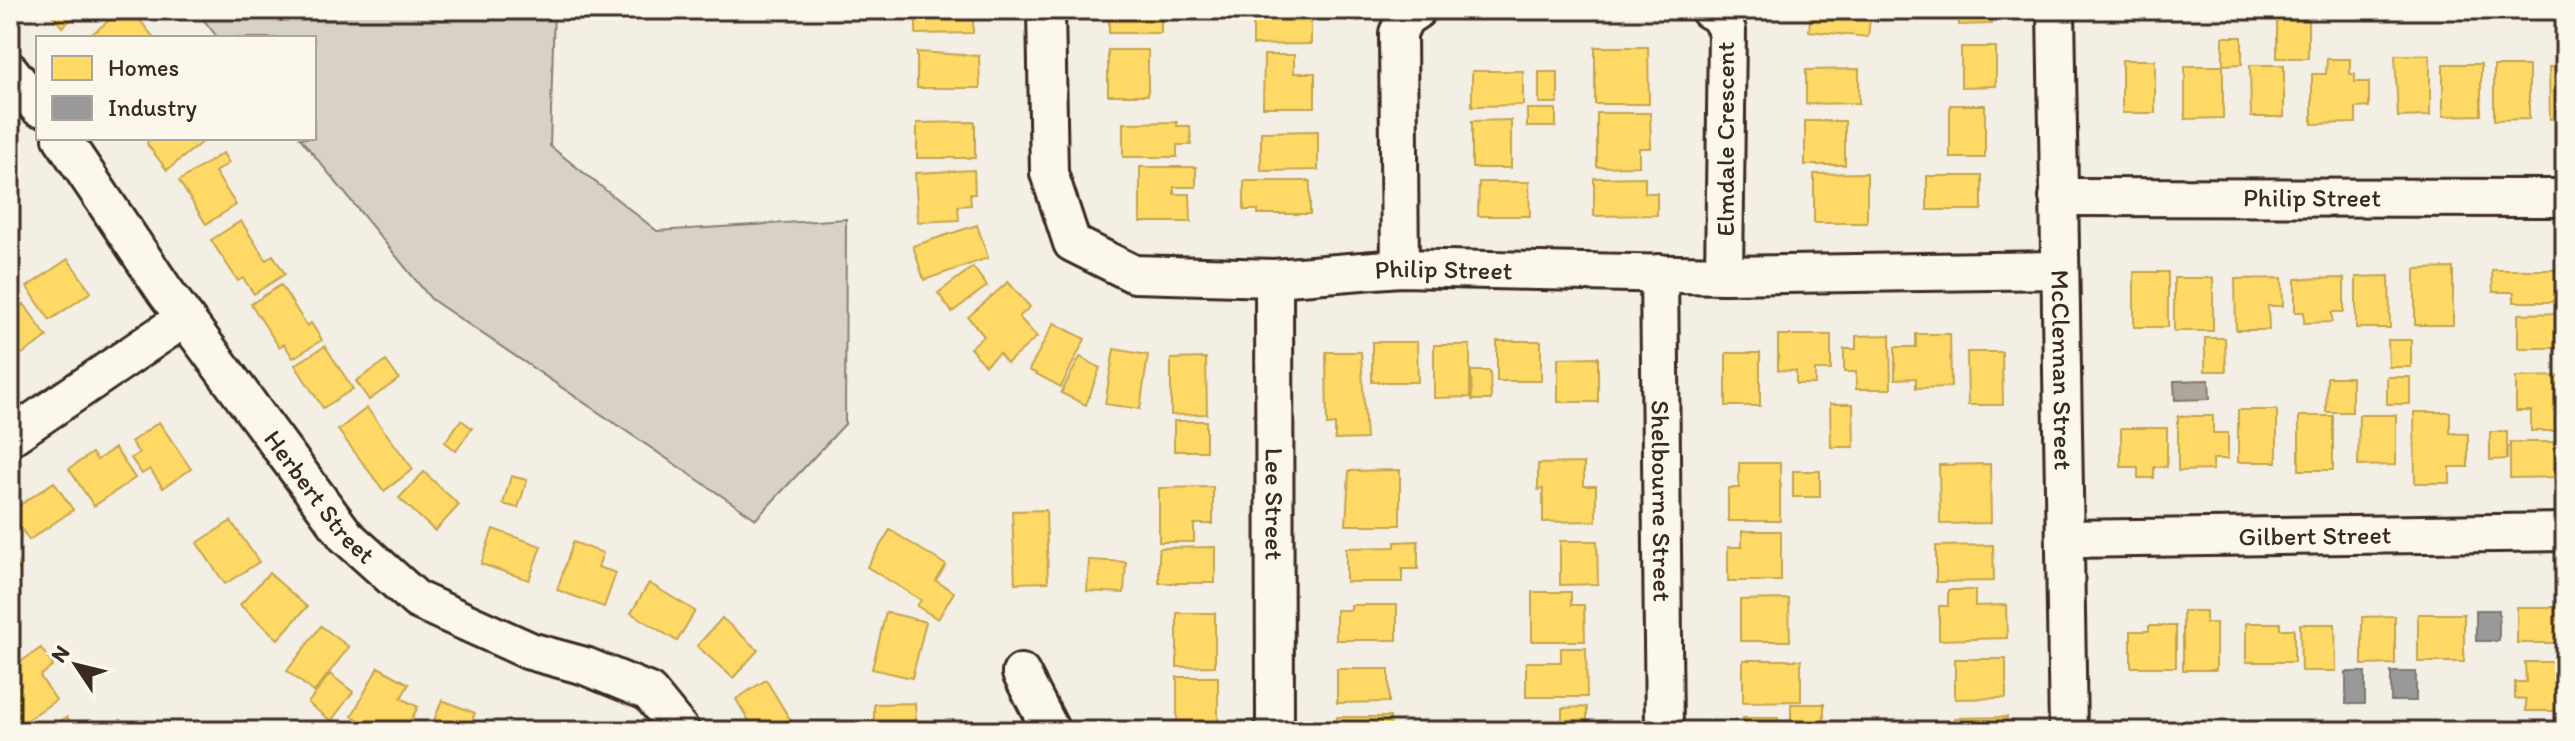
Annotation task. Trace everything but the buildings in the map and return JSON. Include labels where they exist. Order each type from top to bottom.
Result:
[{"type":"street","name":"Philip Street","points":[[1046,10],[1049,173],[1072,243],[1134,274],[1274,278],[1400,268],[1724,275],[2059,270]]},
{"type":"street","points":[[1400,268],[1398,33],[1405,18],[1417,10]]},
{"type":"street","name":"Elmdale Crescent","points":[[1709,10],[1718,15],[1727,30],[1724,275]]},
{"type":"street","name":"McClennan Street","points":[[2056,10],[2068,731]]},
{"type":"street","points":[[10,71],[36,104]]},
{"type":"street","name":"Herbert Street","points":[[63,140],[185,318],[346,536],[417,600],[530,651],[585,666],[649,692],[681,731]]},
{"type":"street","name":"Philip Street","points":[[2058,197],[2565,198]]},
{"type":"street","name":"Shelbourne Street","points":[[1659,273],[1664,731]]},
{"type":"street","name":"Lee Street","points":[[1274,278],[1275,731]]},
{"type":"street","points":[[10,437],[185,318]]},
{"type":"street","name":"Gilbert Street","points":[[2065,539],[2565,532]]},
{"type":"street","points":[[1021,673],[1051,731]]},
{"type":"shaded area","points":[[196,10],[554,10],[550,146],[657,231],[846,219],[845,424],[756,519],[431,299],[302,140],[316,140],[316,36],[216,36]]},
{"type":"shaded area","points":[[2209,380],[2210,399],[2175,400],[2174,381]]}]
